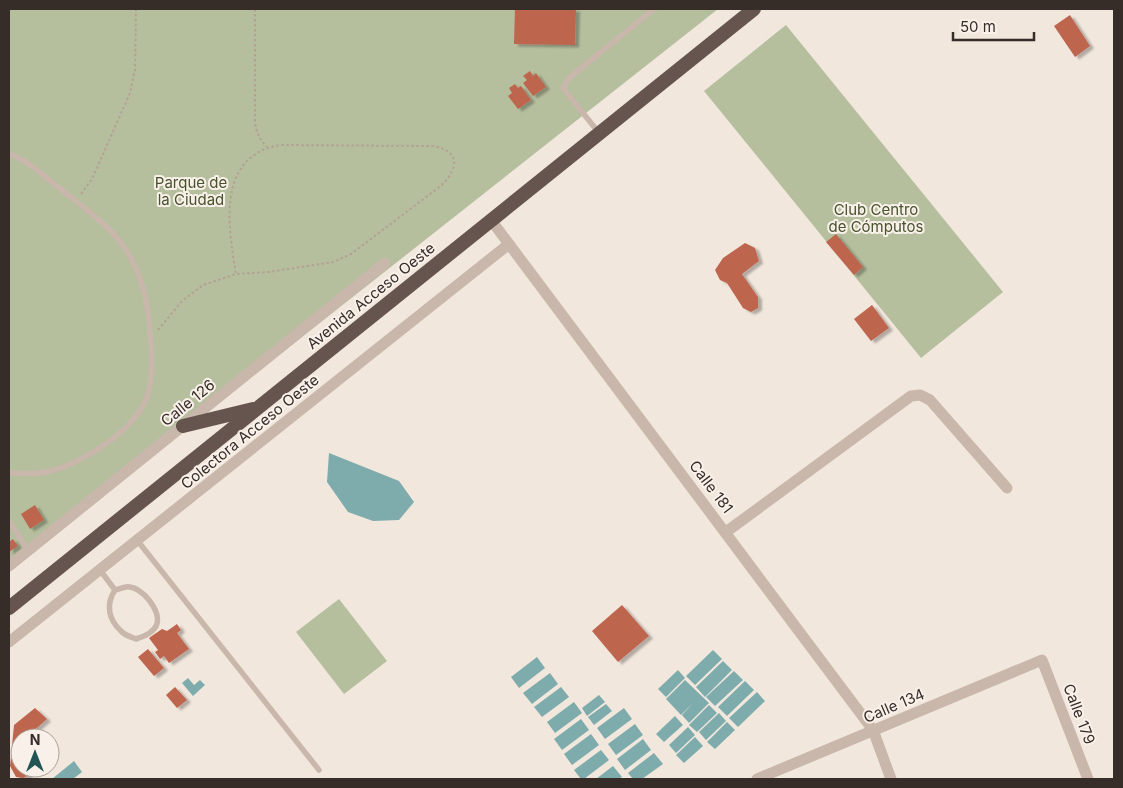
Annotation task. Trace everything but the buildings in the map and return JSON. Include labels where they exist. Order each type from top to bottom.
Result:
[{"type":"highway","name":"Avenida Acceso Oeste","points":[[9,608],[754,9]]},
{"type":"highway","points":[[183,426],[259,408]]},
{"type":"street","name":"Calle 181","points":[[491,220],[873,730],[891,779]]},
{"type":"street","name":"Colectora Acceso Oeste","points":[[9,642],[509,244]]},
{"type":"street","name":"Calle 126","points":[[9,566],[385,263]]},
{"type":"street","points":[[726,532],[911,396],[920,395],[930,400],[1007,488]]},
{"type":"street","name":"Calle 134","points":[[757,779],[1042,660]]},
{"type":"street","name":"Calle 179","points":[[1042,660],[1088,779]]},
{"type":"lane","points":[[599,133],[562,88],[569,78],[654,9]]},
{"type":"lane","points":[[9,154],[20,158],[76,201],[111,232],[128,253],[143,286],[151,340],[149,390],[146,399],[128,425],[115,437],[76,462],[49,472],[9,473]]},
{"type":"lane","points":[[9,521],[28,550]]},
{"type":"lane","points":[[137,540],[319,770]]},
{"type":"lane","points":[[100,570],[115,590]]},
{"type":"lane","points":[[132,587],[143,592],[157,611],[156,628],[148,635],[136,639],[122,632],[108,613],[109,603],[115,590],[132,587]]},
{"type":"path","points":[[76,201],[92,178],[130,92],[135,70],[136,9]]},
{"type":"path","points":[[255,9],[255,121],[256,131],[260,140],[267,147]]},
{"type":"path","points":[[151,340],[182,301],[203,285],[236,274],[300,268],[333,262],[351,254],[442,185],[452,175],[455,166],[453,156],[444,148],[434,146],[280,145],[267,147],[253,155],[236,175],[232,191],[229,233],[236,274]]},
{"type":"green space","name":"Parque de la Ciudad","points":[[9,9],[718,9],[9,568]]},
{"type":"green space","name":"Club Centro de Cómputos","points":[[786,25],[1003,292],[921,358],[704,91]]},
{"type":"green space","points":[[339,599],[387,661],[344,694],[296,632]]},
{"type":"water","points":[[329,453],[399,481],[414,502],[399,520],[373,521],[348,512],[327,482]]},
{"type":"water","points":[[713,650],[722,659],[695,685],[686,676]]},
{"type":"water","points":[[537,657],[545,668],[519,688],[511,677]]},
{"type":"water","points":[[723,661],[732,670],[705,697],[696,687]]},
{"type":"water","points":[[678,670],[685,678],[666,697],[658,689]]},
{"type":"water","points":[[734,671],[743,680],[715,706],[706,697]]},
{"type":"water","points":[[550,673],[558,684],[532,704],[523,693]]},
{"type":"water","points":[[188,678],[194,685],[200,680],[205,685],[193,696],[182,683]]},
{"type":"water","points":[[685,680],[709,703],[689,723],[682,715],[694,702],[681,715],[666,699]]},
{"type":"water","points":[[745,681],[754,690],[727,716],[718,707]]},
{"type":"water","points":[[561,687],[569,697],[542,717],[534,707]]},
{"type":"water","points":[[757,692],[765,701],[738,727],[729,718]]},
{"type":"water","points":[[599,695],[605,702],[587,716],[582,708]]},
{"type":"water","points":[[574,702],[582,713],[555,733],[547,722]]},
{"type":"water","points":[[606,704],[612,711],[594,725],[588,717]]},
{"type":"water","points":[[709,705],[717,713],[697,732],[689,725]]},
{"type":"water","points":[[624,708],[632,719],[605,739],[597,728]]},
{"type":"water","points":[[719,713],[726,721],[706,740],[699,732]]},
{"type":"water","points":[[675,716],[683,725],[664,742],[656,734]]},
{"type":"water","points":[[581,719],[589,730],[562,750],[554,739]]},
{"type":"water","points":[[727,722],[735,730],[715,749],[707,742]]},
{"type":"water","points":[[635,724],[643,735],[616,755],[608,744]]},
{"type":"water","points":[[688,727],[695,735],[676,753],[669,745]]},
{"type":"water","points":[[591,734],[599,745],[572,765],[564,754]]},
{"type":"water","points":[[695,737],[703,746],[684,763],[676,755]]},
{"type":"water","points":[[643,739],[651,750],[625,770],[617,759]]},
{"type":"water","points":[[601,750],[609,760],[584,779],[581,779],[574,770]]},
{"type":"water","points":[[654,753],[663,764],[642,779],[633,779],[628,773]]},
{"type":"water","points":[[74,761],[82,772],[73,779],[52,779],[60,778],[60,772]]},
{"type":"water","points":[[613,766],[622,777],[618,779],[596,779]]}]
